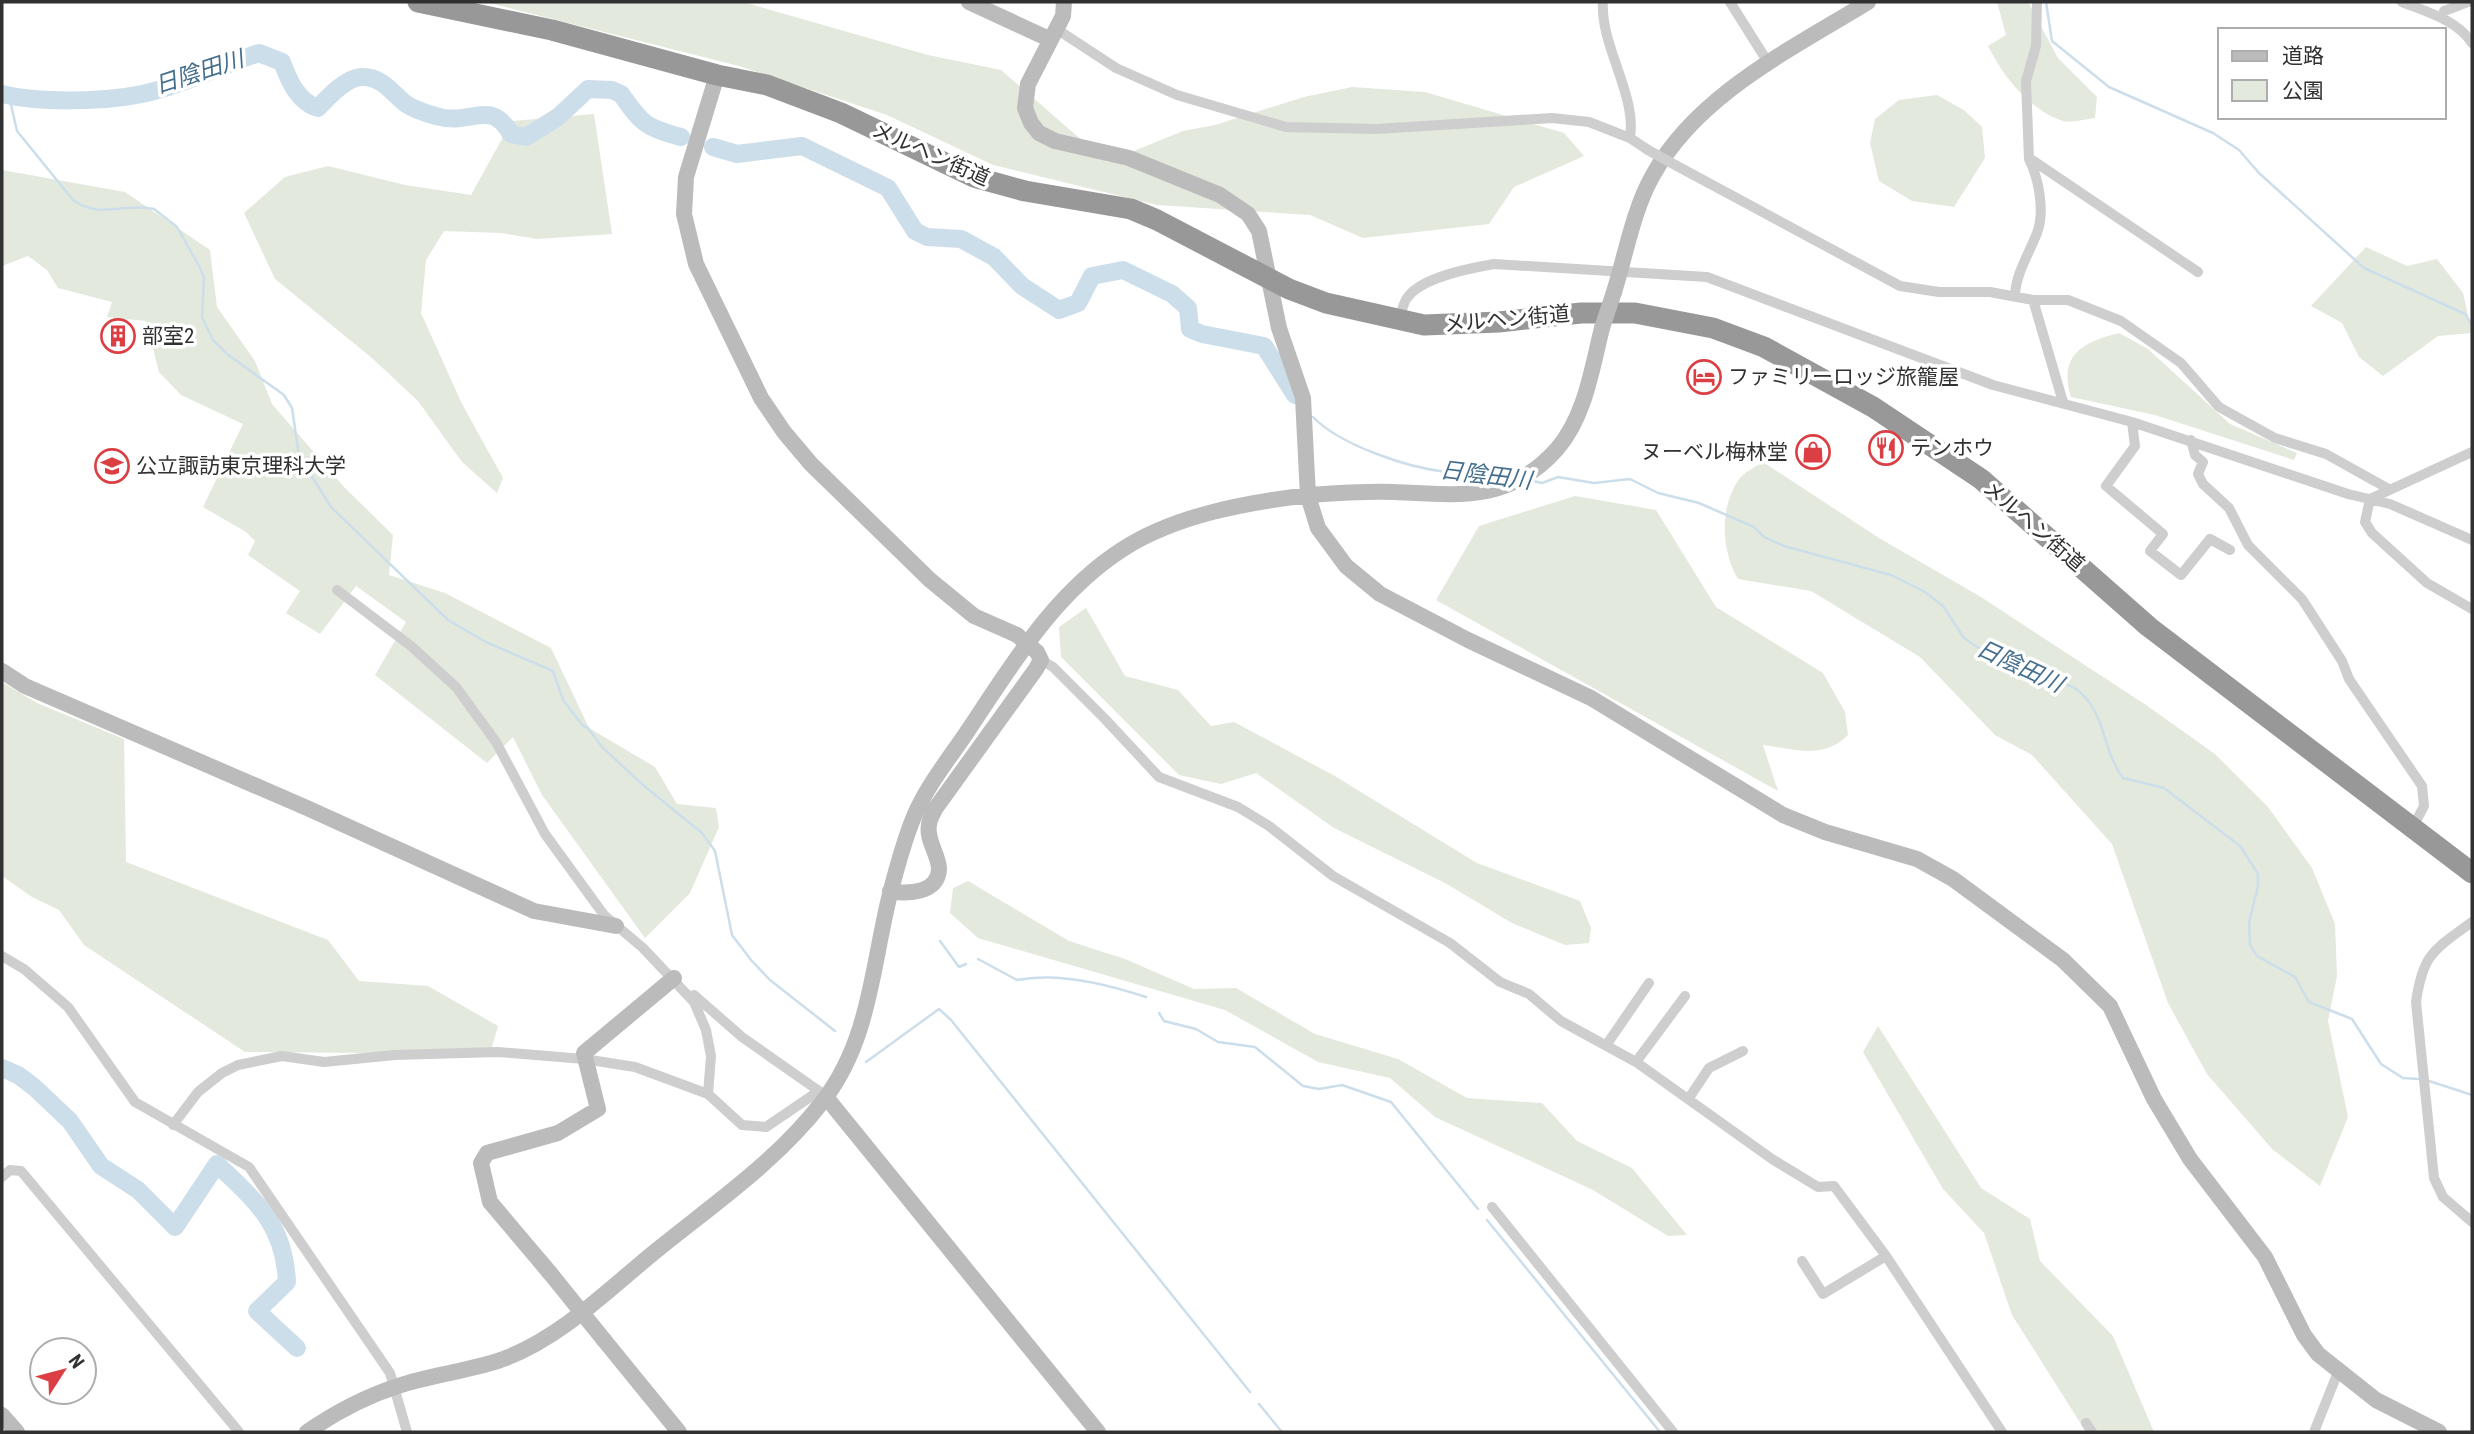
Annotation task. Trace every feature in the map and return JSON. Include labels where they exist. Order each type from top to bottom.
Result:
[{"type":"highway","name":"メルヘン街道","points":[[418,2],[552,30],[717,75],[767,85],[805,98],[974,177],[1025,191],[1131,209],[1326,303],[1424,325],[1499,322],[1581,313],[1636,313],[1713,328],[1764,347],[1873,407],[1980,479],[2149,627],[2472,873]]},
{"type":"street","points":[[969,2],[1052,34],[1116,68],[1177,95],[1286,127],[1376,129],[1552,118],[1589,122],[1630,138],[1676,166],[1899,286],[1939,292],[2015,295],[2033,300],[2068,300],[2121,321],[2181,363],[2219,407],[2275,438],[2326,454],[2387,488]]},
{"type":"street","points":[[1064,2],[1063,16],[1028,84],[1025,108],[1031,123],[1040,133],[1055,141],[1129,158],[1220,195],[1248,214],[1259,231],[1279,328],[1303,398],[1308,496],[1318,528],[1346,566],[1380,594],[1468,640],[1591,698],[1783,814],[1825,832],[1917,859],[1953,879],[2082,976],[2110,1006],[2154,1099],[2190,1159],[2265,1257],[2304,1335],[2338,1373],[2376,1400],[2439,1432]]},
{"type":"street","points":[[1603,2],[1604,22],[1627,105],[1630,138]]},
{"type":"street","points":[[1730,2],[1769,64]]},
{"type":"street","points":[[307,1432],[395,1386],[507,1357],[561,1328],[789,1143],[847,1064],[873,986],[890,891],[914,816],[932,784],[1015,660],[1056,605],[1121,550],[1170,526],[1230,508],[1308,496],[1389,492],[1457,497],[1508,486],[1533,472],[1559,447],[1581,405],[1644,195],[1654,174],[1690,127],[1736,85],[1868,2]]},
{"type":"street","points":[[2015,295],[2016,282],[2041,216],[2034,169],[2029,159],[2026,81],[2036,46],[2037,2]]},
{"type":"street","points":[[2402,2],[2444,10],[2468,2]]},
{"type":"street","points":[[2444,10],[2472,43]]},
{"type":"street","points":[[717,75],[686,177],[684,215],[696,264],[741,362],[784,432],[853,507],[930,580],[974,617],[1017,635],[1079,693],[1159,777],[1238,807],[1269,826],[1333,876],[1450,943],[1500,982],[1529,994],[1561,1021],[1608,1044],[1636,1062],[1772,1159],[1818,1187],[1834,1186],[1886,1256],[2001,1432]]},
{"type":"street","points":[[2029,159],[2198,272]]},
{"type":"street","points":[[1399,319],[1407,297],[1431,281],[1465,269],[1494,264],[1707,277],[1993,384],[2191,440],[2348,494],[2370,499],[2472,540]]},
{"type":"street","points":[[2033,300],[2063,402]]},
{"type":"street","points":[[2132,422],[2135,446],[2106,486],[2163,534],[2150,551],[2181,575],[2210,539],[2230,550]]},
{"type":"street","points":[[2191,440],[2195,455],[2203,462],[2199,474],[2203,484],[2229,509],[2248,545],[2302,600],[2342,661],[2349,679],[2421,786],[2424,806],[2412,829]]},
{"type":"street","points":[[2472,452],[2387,488],[2370,499],[2365,522],[2372,533],[2427,583],[2472,609]]},
{"type":"street","points":[[338,590],[411,646],[456,687],[496,742],[545,834],[615,926],[742,1037],[823,1094],[1098,1432]]},
{"type":"street","points":[[890,891],[912,894],[928,887],[935,880],[939,869],[928,826],[935,809],[1039,656]]},
{"type":"street","points":[[2,671],[25,687],[307,808],[534,911],[615,926]]},
{"type":"street","points":[[2472,922],[2427,959],[2420,975],[2416,1002],[2434,1178],[2443,1197],[2472,1222]]},
{"type":"street","points":[[2,956],[24,970],[68,1007],[135,1102],[249,1167],[390,1373],[407,1432]]},
{"type":"street","points":[[674,978],[584,1053],[598,1109],[558,1133],[487,1153],[481,1163],[490,1202],[678,1432]]},
{"type":"street","points":[[674,978],[694,1002],[706,1030],[711,1056],[708,1094]]},
{"type":"street","points":[[1608,1044],[1649,983]]},
{"type":"street","points":[[1636,1062],[1685,996]]},
{"type":"street","points":[[1689,1098],[1709,1068],[1743,1051]]},
{"type":"street","points":[[173,1125],[198,1092],[222,1073],[238,1065],[282,1056],[324,1062],[395,1055],[498,1052],[584,1059],[635,1067],[708,1094],[742,1125],[766,1127],[823,1094]]},
{"type":"street","points":[[2,1177],[10,1170],[21,1171],[239,1432]]},
{"type":"street","points":[[1492,1207],[1674,1432]]},
{"type":"street","points":[[1802,1261],[1823,1294],[1886,1256]]},
{"type":"street","points":[[2314,1432],[2338,1373]]},
{"type":"street","points":[[2,1415],[17,1432]]},
{"type":"green space","points":[[485,2],[743,2],[928,55],[1001,70],[1107,162],[1183,131],[1215,125],[1304,97],[1352,87],[1425,92],[1564,133],[1584,156],[1514,187],[1489,224],[1363,238],[1310,215],[1157,205],[993,165],[887,115],[739,66]]},
{"type":"green space","points":[[1997,2],[2028,2],[2058,58],[2097,97],[2095,118],[2063,121],[2039,109],[2018,91],[1988,46],[2006,35]]},
{"type":"green space","points":[[1937,95],[1964,110],[1982,127],[1985,158],[1954,207],[1912,201],[1879,181],[1870,143],[1875,119],[1899,100]]},
{"type":"green space","points":[[594,114],[612,234],[537,239],[501,233],[444,231],[426,260],[421,313],[462,404],[503,478],[497,493],[462,462],[418,401],[372,358],[275,279],[244,213],[285,177],[328,166],[405,185],[471,195],[512,121]]},
{"type":"green space","points":[[2,170],[125,192],[210,250],[217,307],[255,361],[272,404],[345,488],[393,535],[389,575],[445,593],[551,648],[589,728],[655,767],[677,804],[716,808],[719,827],[690,893],[645,938],[542,795],[513,737],[487,763],[375,675],[406,622],[356,586],[320,634],[286,613],[300,591],[248,555],[255,541],[246,532],[203,507],[243,424],[181,395],[159,372],[146,321],[107,317],[112,302],[58,288],[47,270],[28,256],[2,266]]},
{"type":"green space","points":[[2366,247],[2407,266],[2437,259],[2463,293],[2472,333],[2438,336],[2383,376],[2359,357],[2342,323],[2311,306]]},
{"type":"green space","points":[[2119,333],[2148,349],[2230,424],[2297,453],[2294,460],[2155,415],[2071,397],[2068,371],[2076,353],[2094,341]]},
{"type":"green space","points":[[1763,462],[1879,538],[1981,597],[2146,705],[2215,754],[2268,807],[2312,868],[2335,924],[2337,976],[2328,1021],[2348,1117],[2320,1186],[2272,1149],[2207,1074],[2168,1003],[2112,844],[2032,755],[1995,735],[1920,657],[1811,591],[1738,579],[1728,555],[1726,542],[1728,502],[1740,478]]},
{"type":"green space","points":[[1575,496],[1656,510],[1716,607],[1823,673],[1845,712],[1848,735],[1829,748],[1818,750],[1763,745],[1778,791],[1436,600],[1479,526]]},
{"type":"green space","points":[[1086,608],[1125,676],[1178,690],[1211,726],[1234,722],[1333,775],[1477,863],[1580,901],[1591,928],[1589,943],[1565,945],[1512,923],[1445,883],[1334,828],[1256,773],[1221,784],[1179,775],[1061,657],[1059,627]]},
{"type":"green space","points":[[2,682],[37,703],[124,739],[126,862],[328,940],[359,981],[428,986],[498,1026],[490,1054],[245,1052],[84,945],[59,910],[32,897],[2,876]]},
{"type":"green space","points":[[968,881],[1069,941],[1125,959],[1194,989],[1236,988],[1315,1034],[1398,1059],[1467,1098],[1542,1103],[1577,1141],[1632,1168],[1687,1235],[1668,1236],[1593,1190],[1435,1117],[1390,1078],[1318,1062],[1225,1010],[978,938],[950,913],[953,888]]},
{"type":"green space","points":[[1878,1026],[1981,1188],[2030,1219],[2040,1261],[2113,1336],[2154,1432],[2086,1432],[2012,1315],[1984,1233],[1943,1189],[1863,1052]]},
{"type":"waterway","points":[[2046,2],[2052,41],[2109,87],[2213,133],[2239,150],[2259,173],[2364,268],[2465,314],[2472,325]]},
{"type":"waterway","name":"日陰田川","points":[[2,94],[53,100],[126,97],[171,86],[259,53],[282,62],[300,96],[318,108],[349,81],[368,77],[381,82],[406,104],[420,111],[448,118],[487,115],[503,123],[511,134],[526,137],[558,117],[588,89],[612,90],[621,94],[645,123],[681,137]]},
{"type":"waterway","points":[[9,96],[17,131],[73,200],[93,209],[154,209],[177,227],[204,277],[202,317],[213,340],[227,354],[284,395],[292,408],[299,456],[331,507],[448,620],[486,642],[553,671],[563,700],[583,726],[643,785],[702,833],[715,851],[732,935],[751,960],[770,980],[835,1031]]},
{"type":"waterway","name":"日陰田川","points":[[713,147],[737,154],[802,146],[888,188],[915,231],[927,237],[961,239],[994,257],[1022,286],[1059,310],[1078,303],[1092,276],[1123,270],[1172,294],[1188,308],[1190,329],[1202,334],[1264,346],[1295,395]]},
{"type":"waterway","name":"日陰田川","points":[[1313,417],[1357,446],[1413,466],[1447,472],[1512,476]]},
{"type":"waterway","name":"日陰田川","points":[[1529,480],[1542,483],[1558,477],[1594,483],[1630,479],[1658,493],[1699,503],[1754,527],[1764,537],[1784,546],[1891,575],[1925,592],[1943,606],[1964,638],[1977,647],[2075,688],[2086,698],[2099,719],[2110,754],[2123,778],[2164,788],[2240,846],[2258,874],[2258,886],[2249,923],[2250,945],[2257,956],[2295,977],[2309,1002],[2352,1019],[2381,1064],[2403,1078],[2419,1079]]},
{"type":"waterway","points":[[940,941],[959,967],[966,964]]},
{"type":"waterway","points":[[978,959],[1017,980],[1065,978],[1146,997]]},
{"type":"waterway","points":[[866,1062],[939,1009],[951,1020],[1250,1392]]},
{"type":"waterway","points":[[1159,1013],[1164,1021],[1196,1029],[1218,1042],[1255,1047],[1303,1086],[1319,1089],[1342,1085],[1391,1102],[1478,1209]]},
{"type":"waterway","points":[[2,1068],[18,1075],[34,1087],[70,1121],[101,1166],[138,1190],[175,1227],[217,1164],[255,1202],[274,1229],[285,1262],[287,1282],[257,1311],[297,1348]]},
{"type":"waterway","name":"日陰田川","points":[[2426,1080],[2472,1095]]},
{"type":"waterway","points":[[1487,1220],[1660,1432]]},
{"type":"waterway","points":[[1259,1404],[1282,1432]]},
{"type":"place","name":"部室2","points":[[118,336]]},
{"type":"place","name":"ファミリーロッジ旅籠屋","points":[[1704,377]]},
{"type":"place","name":"テンホウ","points":[[1886,448]]},
{"type":"place","name":"ヌーベル梅林堂","points":[[1813,452]]},
{"type":"place","name":"公立諏訪東京理科大学","points":[[112,466]]}]
